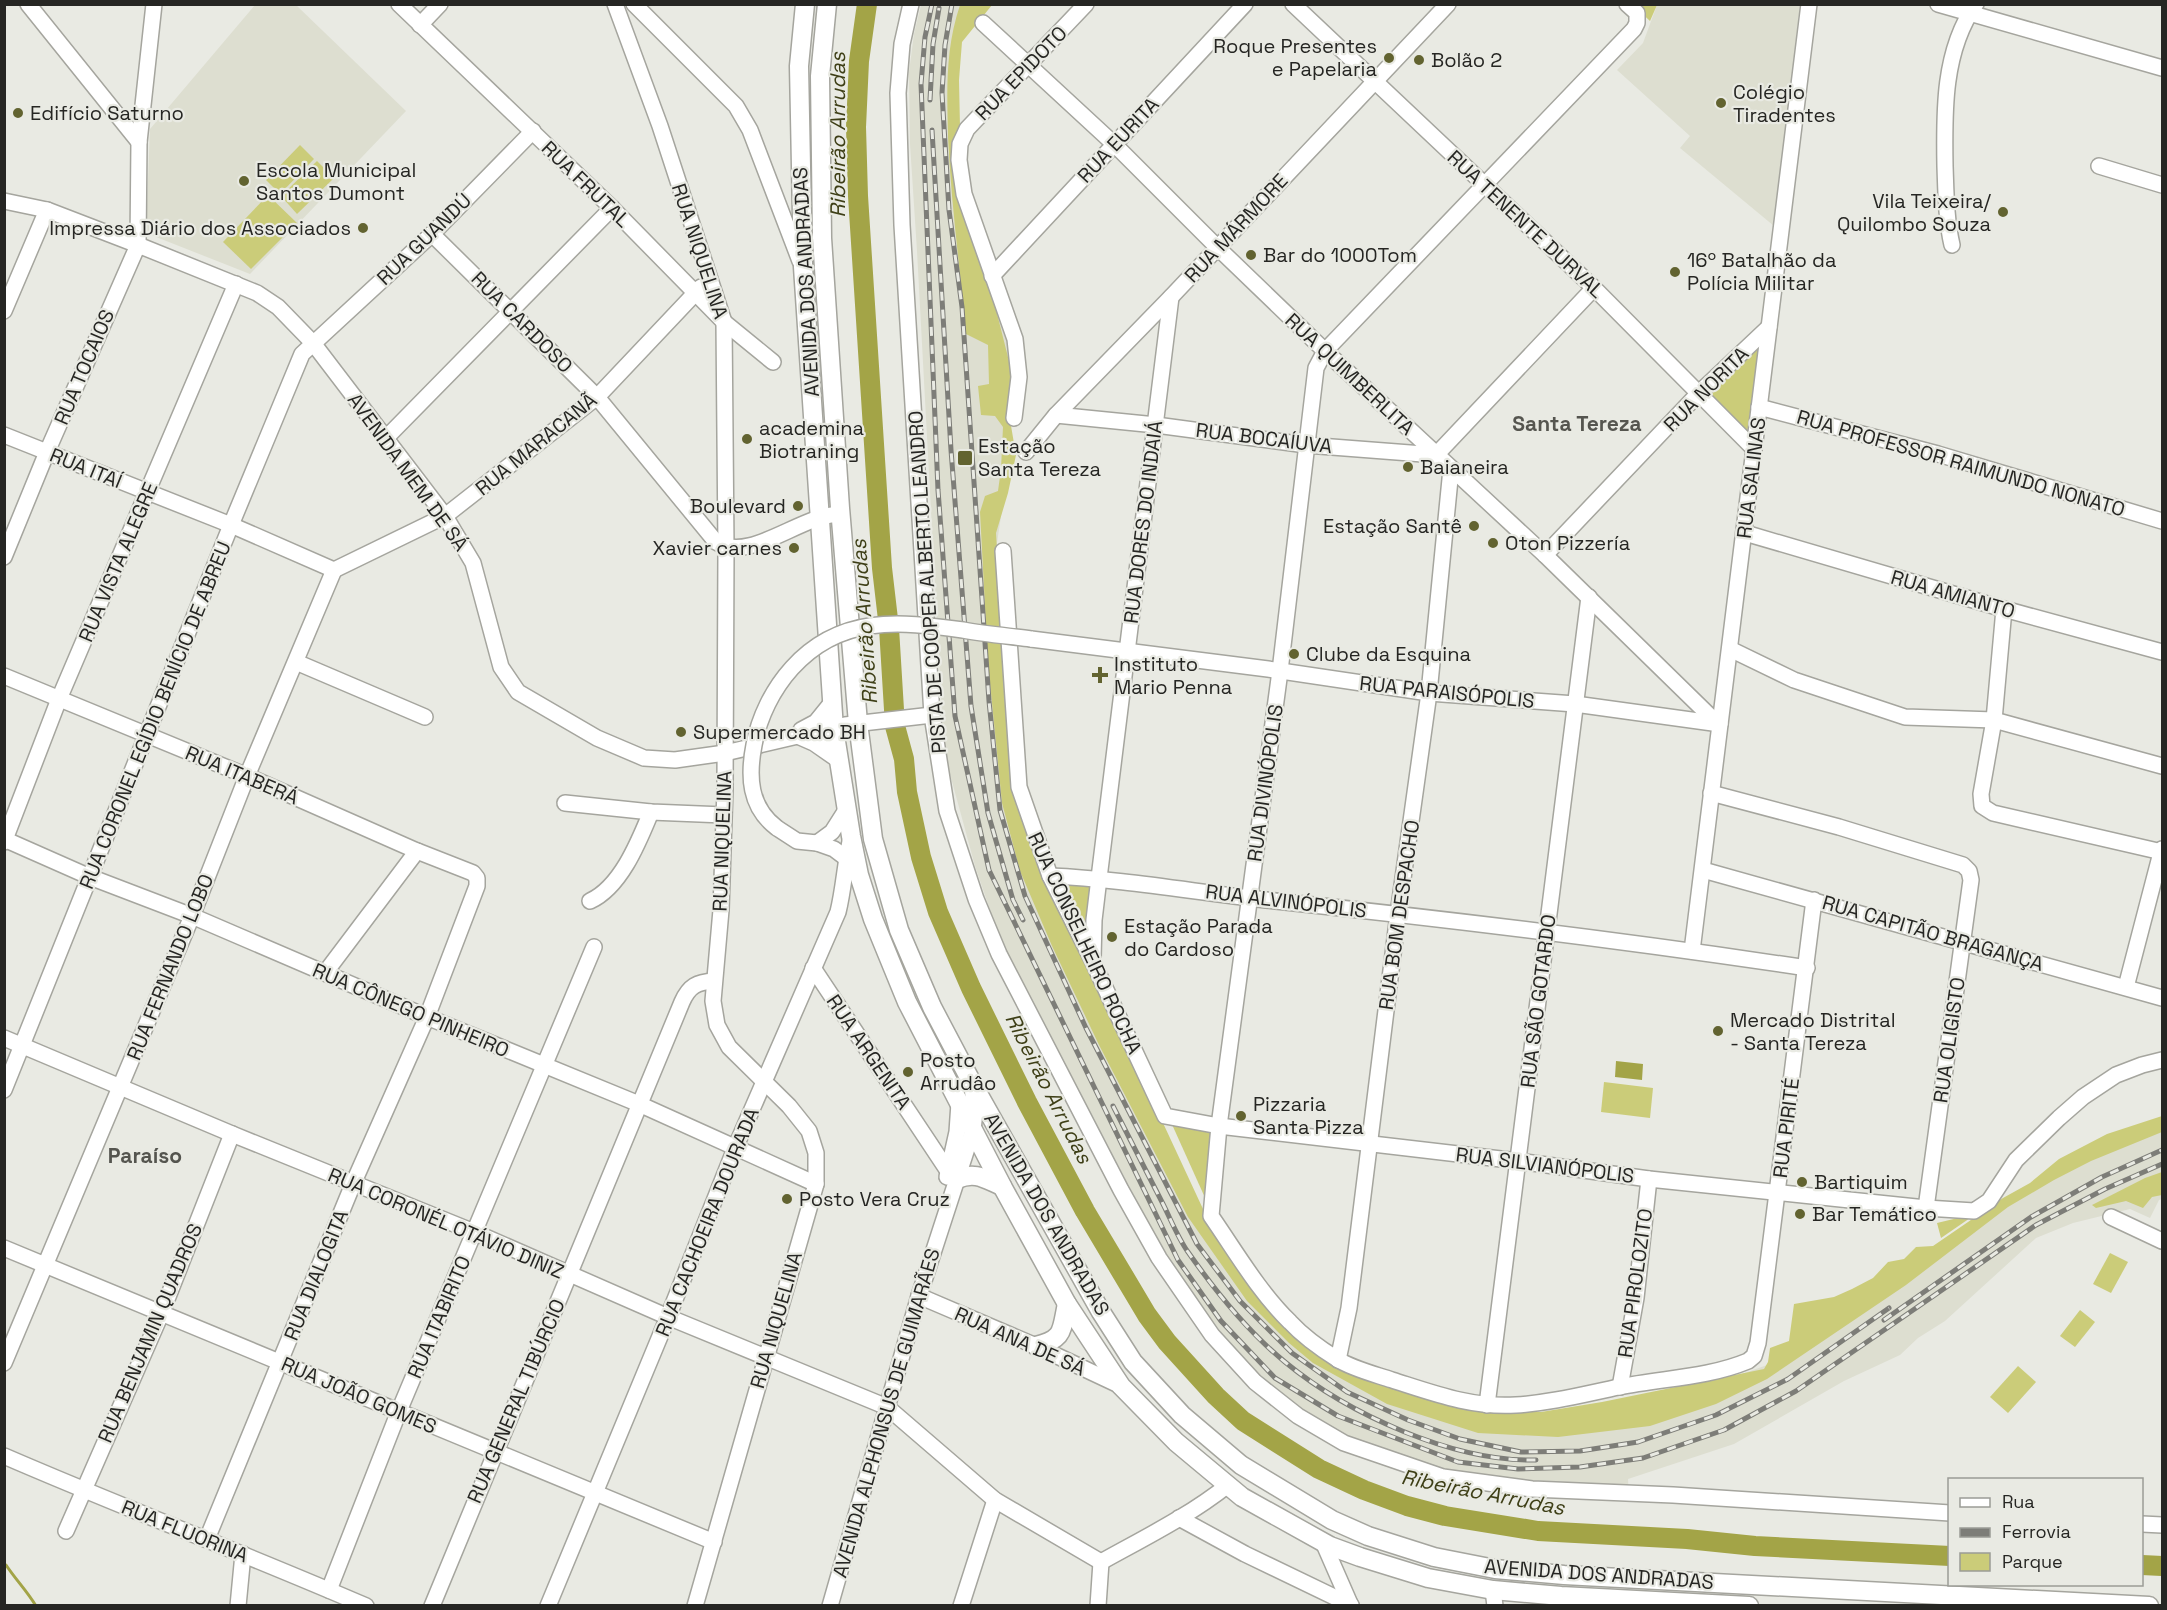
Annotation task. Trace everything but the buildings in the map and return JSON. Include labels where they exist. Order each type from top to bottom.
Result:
[{"type":"main road","name":"AVENIDA DOS ANDRADAS","points":[[806,4],[799,66],[803,267],[834,729],[838,758],[859,875],[888,959],[912,1012],[959,1103],[965,1131],[1002,1186],[1067,1304],[1121,1386],[1176,1442],[1242,1497],[1323,1542],[1390,1567],[1494,1598],[1749,1605]]},
{"type":"main road","name":"AVENIDA DOS ANDRADAS","points":[[827,4],[820,76],[822,238],[858,723],[873,839],[899,930],[932,1007],[972,1083],[1101,1312],[1133,1362],[1182,1415],[1240,1465],[1332,1520],[1368,1536],[1434,1557],[1495,1569],[1564,1575],[2149,1605]]},
{"type":"main road","points":[[795,736],[815,742],[838,758]]},
{"type":"main road","points":[[846,858],[859,875]]},
{"type":"main road","points":[[953,1175],[977,1176],[1002,1186]]},
{"type":"main road","points":[[1036,1346],[1053,1342],[1058,1336],[1067,1304]]},
{"type":"main road","points":[[1121,1386],[1182,1415]]},
{"type":"main road","points":[[1562,1601],[1557,1587],[1564,1575]]},
{"type":"street","points":[[28,4],[140,142]]},
{"type":"street","points":[[138,245],[140,142],[154,4]]},
{"type":"street","name":"RUA FRUTAL","points":[[399,4],[612,208],[724,322],[773,362]]},
{"type":"street","points":[[420,25],[440,4]]},
{"type":"street","name":"RUA NIQUELINA","points":[[615,4],[660,126],[724,322],[725,753],[721,910],[713,1001],[717,1025],[729,1047],[789,1106],[809,1131],[816,1153],[816,1184],[695,1605]]},
{"type":"street","points":[[634,4],[736,106],[750,130],[803,267]]},
{"type":"street","name":"PISTA DE COOPER ALBERTO LEANDRO","points":[[911,4],[902,44],[898,93],[902,225],[932,715],[947,811],[976,899],[999,954],[1116,1181],[1160,1258],[1212,1335],[1256,1382],[1298,1416],[1344,1443],[1443,1477],[1532,1490],[1682,1496],[1948,1513]]},
{"type":"street","name":"RUA EPIDOTO","points":[[992,276],[964,194],[959,160],[960,144],[967,129],[1086,4]]},
{"type":"street","name":"RUA EURITA","points":[[992,276],[1245,4]]},
{"type":"street","name":"RUA TENENTE DURVAL","points":[[1293,4],[1594,288],[1754,449]]},
{"type":"street","name":"RUA MÁRMORE","points":[[1026,452],[1056,415],[1448,4]]},
{"type":"street","name":"RUA SALINAS","points":[[1692,951],[1809,4]]},
{"type":"street","points":[[1938,4],[1973,9],[2163,68]]},
{"type":"street","points":[[1325,351],[1634,28],[1637,23],[1632,9]]},
{"type":"street","points":[[1952,245],[1946,201],[1946,102],[1951,64],[1973,9]]},
{"type":"street","name":"RUA QUIMBERLITA","points":[[983,23],[1114,144],[1325,351],[1545,555],[1719,724]]},
{"type":"street","name":"RUA GUANDÚ","points":[[313,343],[432,234],[533,131]]},
{"type":"street","points":[[2099,166],[2163,185]]},
{"type":"street","name":"AVENIDA MEM DE SÁ","points":[[4,201],[47,210],[138,245],[257,293],[278,307],[313,343],[446,516],[473,563],[501,667],[518,692],[589,734],[636,756],[675,760],[725,753],[858,723],[932,715]]},
{"type":"street","points":[[386,438],[612,208]]},
{"type":"street","points":[[4,311],[47,210]]},
{"type":"street","name":"RUA CARDOSO","points":[[432,234],[597,396],[707,532],[716,542],[726,548]]},
{"type":"street","name":"RUA TOCAIOS","points":[[4,557],[138,245]]},
{"type":"street","points":[[992,276],[1016,339],[1019,377],[1014,418]]},
{"type":"street","name":"RUA MARACANÃ","points":[[334,570],[446,516],[597,396],[709,278]]},
{"type":"street","name":"RUA VISTA ALEGRE","points":[[5,840],[60,699],[236,284]]},
{"type":"street","points":[[1436,455],[1594,288]]},
{"type":"street","name":"RUA DORES DO INDAIÁ","points":[[1093,962],[1094,920],[1171,297]]},
{"type":"street","name":"RUA NORITA","points":[[1545,555],[1699,393],[1769,327]]},
{"type":"street","name":"RUA CORONEL EGÍDIO BENÍCIO DE ABREU","points":[[4,1090],[231,525],[302,354],[313,343]]},
{"type":"street","name":"RUA DIVINÓPOLIS","points":[[1325,351],[1316,368],[1280,671],[1219,1126],[1211,1216],[1269,1298],[1290,1323],[1338,1360]]},
{"type":"street","name":"RUA PROFESSOR RAIMUNDO NONATO","points":[[1760,407],[1938,454],[2163,521]]},
{"type":"street","name":"RUA BOCAÍUVA","points":[[1056,415],[1156,425],[1306,445],[1436,455]]},
{"type":"street","name":"RUA ITAÍ","points":[[4,435],[231,525],[334,570]]},
{"type":"street","name":"RUA BOM DESPACHO","points":[[1338,1360],[1349,1308],[1398,914],[1429,693],[1451,468]]},
{"type":"street","points":[[726,548],[749,547],[819,516],[841,514]]},
{"type":"street","name":"RUA AMIANTO","points":[[1744,533],[2004,609],[2163,652]]},
{"type":"street","name":"RUA CONSELHEIRO ROCHA","points":[[1003,551],[1019,787],[1050,876],[1165,1116]]},
{"type":"street","name":"RUA FERNANDO LOBO","points":[[4,1363],[192,916],[247,776],[334,570]]},
{"type":"street","name":"RUA SÃO GOTARDO","points":[[1487,1405],[1589,597]]},
{"type":"street","points":[[2004,609],[1994,720],[1981,794],[1982,806],[1993,813],[2162,851],[2126,987]]},
{"type":"street","name":"RUA PARAISÓPOLIS","points":[[817,843],[797,840],[777,828],[764,816],[751,787],[750,769],[756,734],[769,701],[789,671],[810,650],[824,640],[879,624],[932,626],[1280,671],[1429,693],[1575,704],[1719,724]]},
{"type":"street","points":[[1730,649],[1794,680],[1905,717],[1994,720],[2163,766]]},
{"type":"street","points":[[296,662],[425,717]]},
{"type":"street","name":"RUA ITABERÁ","points":[[4,676],[247,776],[417,851],[474,873],[477,878]]},
{"type":"street","name":"AVENIDA MEM DE SÁ","points":[[795,736],[816,722],[833,701]]},
{"type":"street","name":"RUA OLIGISTO","points":[[1711,793],[1839,826],[1963,865],[1969,871],[1971,880],[1926,1209]]},
{"type":"street","points":[[565,803],[651,812],[724,815]]},
{"type":"street","points":[[817,843],[832,832],[846,810]]},
{"type":"street","points":[[590,901],[612,885],[639,841],[651,812]]},
{"type":"street","name":"RUA CACHOEIRA DOURADA","points":[[548,1605],[668,1317],[736,1146],[838,912],[851,836]]},
{"type":"street","name":"RUA CÔNEGO PINHEIRO","points":[[5,840],[90,877],[192,916],[543,1066],[639,1104],[816,1184]]},
{"type":"street","points":[[817,843],[834,849],[846,858]]},
{"type":"street","points":[[325,973],[417,851]]},
{"type":"street","name":"RUA CAPITÃO BRAGANÇA","points":[[1703,870],[2163,998]]},
{"type":"street","name":"RUA ALVINÓPOLIS","points":[[1050,876],[1099,878],[1249,898],[1398,914],[1692,951],[1807,968]]},
{"type":"street","name":"RUA DIALOGITA","points":[[207,1539],[353,1184],[427,1017],[477,886],[477,878]]},
{"type":"street","name":"RUA PIRITÉ","points":[[1620,1387],[1686,1377],[1742,1363],[1754,1356],[1758,1343],[1815,900]]},
{"type":"street","name":"RUA ITABIRITO","points":[[329,1590],[399,1411],[594,947]]},
{"type":"street","name":"RUA ARGENITA","points":[[813,968],[925,1137],[953,1175]]},
{"type":"street","name":"RUA GENERAL TIBÚRCIO","points":[[432,1605],[685,994],[689,988],[700,982],[714,981]]},
{"type":"street","name":"RUA CORONÉL OTÁVIO DINIZ","points":[[4,1038],[474,1232],[668,1317],[887,1407],[995,1500],[1101,1562]]},
{"type":"street","points":[[1926,1209],[1974,1211],[1982,1207],[1989,1201],[2016,1160],[2083,1097],[2116,1075],[2163,1060]]},
{"type":"street","name":"AVENIDA ALPHONSUS DE GUIMARÃES","points":[[830,1605],[942,1221],[965,1131],[975,1112],[972,1083]]},
{"type":"street","name":"RUA SILVIANÓPOLIS","points":[[1165,1116],[1219,1126],[1518,1161],[1649,1179],[1778,1191],[1926,1209]]},
{"type":"street","points":[[925,1137],[949,1136],[965,1131]]},
{"type":"street","name":"RUA BENJAMIN QUADROS","points":[[66,1531],[162,1312],[232,1134]]},
{"type":"street","name":"RUA PIROLOZITO","points":[[1620,1387],[1636,1298],[1649,1179]]},
{"type":"street","points":[[2111,1217],[2163,1241]]},
{"type":"street","name":"RUA JOÃO GOMES","points":[[4,1248],[714,1542]]},
{"type":"street","name":"RUA ANA DE SÁ","points":[[919,1296],[1036,1346],[1121,1386]]},
{"type":"street","points":[[1338,1360],[1365,1372],[1450,1399],[1487,1405],[1516,1405],[1587,1395],[1620,1387]]},
{"type":"street","name":"RUA FLUORINA","points":[[4,1456],[366,1605]]},
{"type":"street","points":[[1102,1603],[1101,1562],[1212,1498],[1228,1485]]},
{"type":"street","points":[[961,1605],[995,1500]]},
{"type":"street","points":[[1179,1518],[1245,1554],[1351,1605]]},
{"type":"street","points":[[2143,1524],[2163,1525]]},
{"type":"street","points":[[1323,1542],[1351,1605]]},
{"type":"street","points":[[238,1605],[243,1554]]},
{"type":"street","points":[[1746,1584],[1756,1605]]},
{"type":"shaded area","name":"Escola Municipal Santos Dumont","points":[[255,5],[296,5],[406,111],[250,274],[146,233],[150,129]]},
{"type":"shaded area","points":[[921,5],[988,5],[960,38],[952,148],[1007,333],[1015,374],[1004,496],[997,543],[1003,678],[1014,810],[1213,1237],[1326,1359],[1550,1419],[1725,1380],[1770,1364],[1847,1302],[2081,1160],[2162,1129],[2162,1199],[2159,1200],[2150,1218],[2130,1209],[2073,1223],[2036,1238],[1945,1321],[1918,1338],[1900,1355],[1844,1381],[1734,1444],[1628,1479],[1629,1495],[1458,1479],[1359,1449],[1308,1418],[1258,1378],[1198,1303],[1160,1245],[1001,942],[975,866],[944,752],[910,144],[909,72]]},
{"type":"shaded area","name":"Colégio Tiradentes","points":[[1657,5],[1800,5],[1774,226],[1680,148],[1690,136],[1617,70],[1643,43]]},
{"type":"shaded area","points":[[1616,1061],[1643,1064],[1642,1080],[1615,1077]]},
{"type":"green space","points":[[960,5],[992,5],[962,42],[959,80],[960,127],[955,147],[1012,373],[1009,414],[1016,455],[996,533],[1007,717],[1017,808],[1023,815],[1090,966],[1210,1224],[1257,1286],[1337,1362],[1481,1408],[1541,1412],[1764,1369],[1768,1362],[1770,1348],[1789,1341],[1794,1304],[1834,1297],[1873,1278],[1888,1262],[1904,1259],[1916,1247],[1933,1246],[2003,1198],[2030,1183],[2059,1159],[2107,1134],[2162,1116],[2162,1132],[2091,1161],[2008,1207],[1906,1285],[1767,1379],[1716,1404],[1650,1426],[1558,1437],[1478,1433],[1387,1404],[1313,1363],[1289,1343],[1247,1301],[1188,1217],[1099,1045],[1052,946],[1020,871],[1002,803],[988,663],[980,512],[985,496],[998,491],[1003,427],[995,416],[981,415],[978,386],[989,384],[988,345],[966,334],[949,162],[947,86],[949,54]]},
{"type":"green space","points":[[1633,5],[1657,5],[1650,21]]},
{"type":"green space","points":[[300,145],[314,159],[280,194],[266,180]]},
{"type":"green space","points":[[317,161],[334,178],[297,214],[281,196]]},
{"type":"green space","points":[[268,195],[297,223],[251,269],[223,242]]},
{"type":"green space","points":[[1759,346],[1747,434],[1710,394]]},
{"type":"green space","points":[[1056,878],[1093,881],[1090,952]]},
{"type":"green space","points":[[1604,1082],[1653,1088],[1650,1118],[1601,1112]]},
{"type":"green space","points":[[1170,1120],[1217,1128],[1211,1211]]},
{"type":"green space","points":[[2162,1172],[2162,1195],[2152,1197],[2143,1208],[2126,1201],[2096,1208],[2092,1205],[2145,1178]]},
{"type":"green space","points":[[1973,1216],[1941,1238],[1937,1223]]},
{"type":"green space","points":[[2110,1253],[2128,1262],[2111,1293],[2093,1284]]},
{"type":"green space","points":[[2080,1310],[2095,1322],[2075,1347],[2060,1336]]},
{"type":"green space","points":[[2018,1366],[2036,1382],[2008,1413],[1990,1397]]},
{"type":"waterway","name":"Ribeirão Arrudas","points":[[867,4],[859,61],[856,127],[858,196],[882,568],[889,628],[895,726],[904,759],[907,792],[921,857],[938,912],[971,988],[1027,1102],[1085,1211],[1147,1315],[1167,1342],[1216,1396],[1243,1421],[1319,1469],[1364,1490],[1407,1506],[1445,1516],[1538,1531],[1687,1539],[1755,1546],[1948,1556]]},
{"type":"waterway","points":[[4,1566],[6,1565],[36,1606]]},
{"type":"waterway","name":"Ribeirão Arrudas","points":[[2143,1565],[2162,1566]]},
{"type":"railway","points":[[932,4],[925,37],[921,84],[938,490],[955,716],[989,870],[1178,1260],[1221,1321],[1275,1378],[1338,1416],[1458,1462],[1518,1469],[1580,1467],[1643,1458],[1724,1430],[1796,1391],[2036,1225],[2105,1189],[2162,1164]]},
{"type":"railway","points":[[952,4],[945,45],[942,93],[949,210],[962,307],[989,701],[1000,810],[1025,896],[1086,1028],[1197,1244],[1240,1301],[1292,1353],[1347,1392],[1408,1420],[1460,1439],[1521,1452],[1580,1451],[1638,1442],[1716,1415],[1788,1379],[1889,1308]]},
{"type":"railway","points":[[930,100],[933,44],[939,8]]},
{"type":"railway","points":[[932,130],[951,450],[971,706],[988,813],[1013,900],[1023,920]]},
{"type":"railway","points":[[1113,1106],[1188,1252],[1233,1310],[1285,1362],[1339,1400],[1403,1431],[1437,1444],[1471,1453],[1536,1460]]},
{"type":"railway","points":[[1884,1320],[2031,1217],[2102,1177],[2162,1150]]},
{"type":"place","name":"Roque Presentes e Papelaria","points":[[1389,58]]},
{"type":"place","name":"Bolão 2","points":[[1419,60]]},
{"type":"place","name":"Colégio Tiradentes","points":[[1721,103]]},
{"type":"place","name":"Edifício Saturno","points":[[18,113]]},
{"type":"place","name":"Escola Municipal Santos Dumont","points":[[244,181]]},
{"type":"place","name":"Vila Teixeira/ Quilombo Souza","points":[[2003,212]]},
{"type":"place","name":"Impressa Diário dos Associados","points":[[363,228]]},
{"type":"place","name":"Bar do 1000Tom","points":[[1251,255]]},
{"type":"place","name":"16º Batalhão da Polícia Militar","points":[[1675,272]]},
{"type":"place","name":"academina Biotraning","points":[[747,439]]},
{"type":"place","name":"Estação Santa Tereza","points":[[965,458]]},
{"type":"place","name":"Baianeira","points":[[1408,467]]},
{"type":"place","name":"Boulevard","points":[[798,506]]},
{"type":"place","name":"Estação Santê","points":[[1474,526]]},
{"type":"place","name":"Oton Pizzería","points":[[1493,543]]},
{"type":"place","name":"Xavier carnes","points":[[794,548]]},
{"type":"place","name":"Clube da Esquina","points":[[1294,654]]},
{"type":"place","name":"Instituto Mario Penna","points":[[1100,675]]},
{"type":"place","name":"Supermercado BH","points":[[681,732]]},
{"type":"place","name":"Estação Parada do Cardoso","points":[[1112,937]]},
{"type":"place","name":"Mercado Distrital - Santa Tereza","points":[[1718,1031]]},
{"type":"place","name":"Posto Arrudâo","points":[[908,1072]]},
{"type":"place","name":"Pizzaria Santa Pizza","points":[[1241,1116]]},
{"type":"place","name":"Bartiquim","points":[[1802,1182]]},
{"type":"place","name":"Posto Vera Cruz","points":[[787,1199]]},
{"type":"place","name":"Bar Temático","points":[[1800,1214]]},
{"type":"district","name":"Santa Tereza","points":[[1577,423]]},
{"type":"district","name":"Paraíso","points":[[145,1155]]}]
